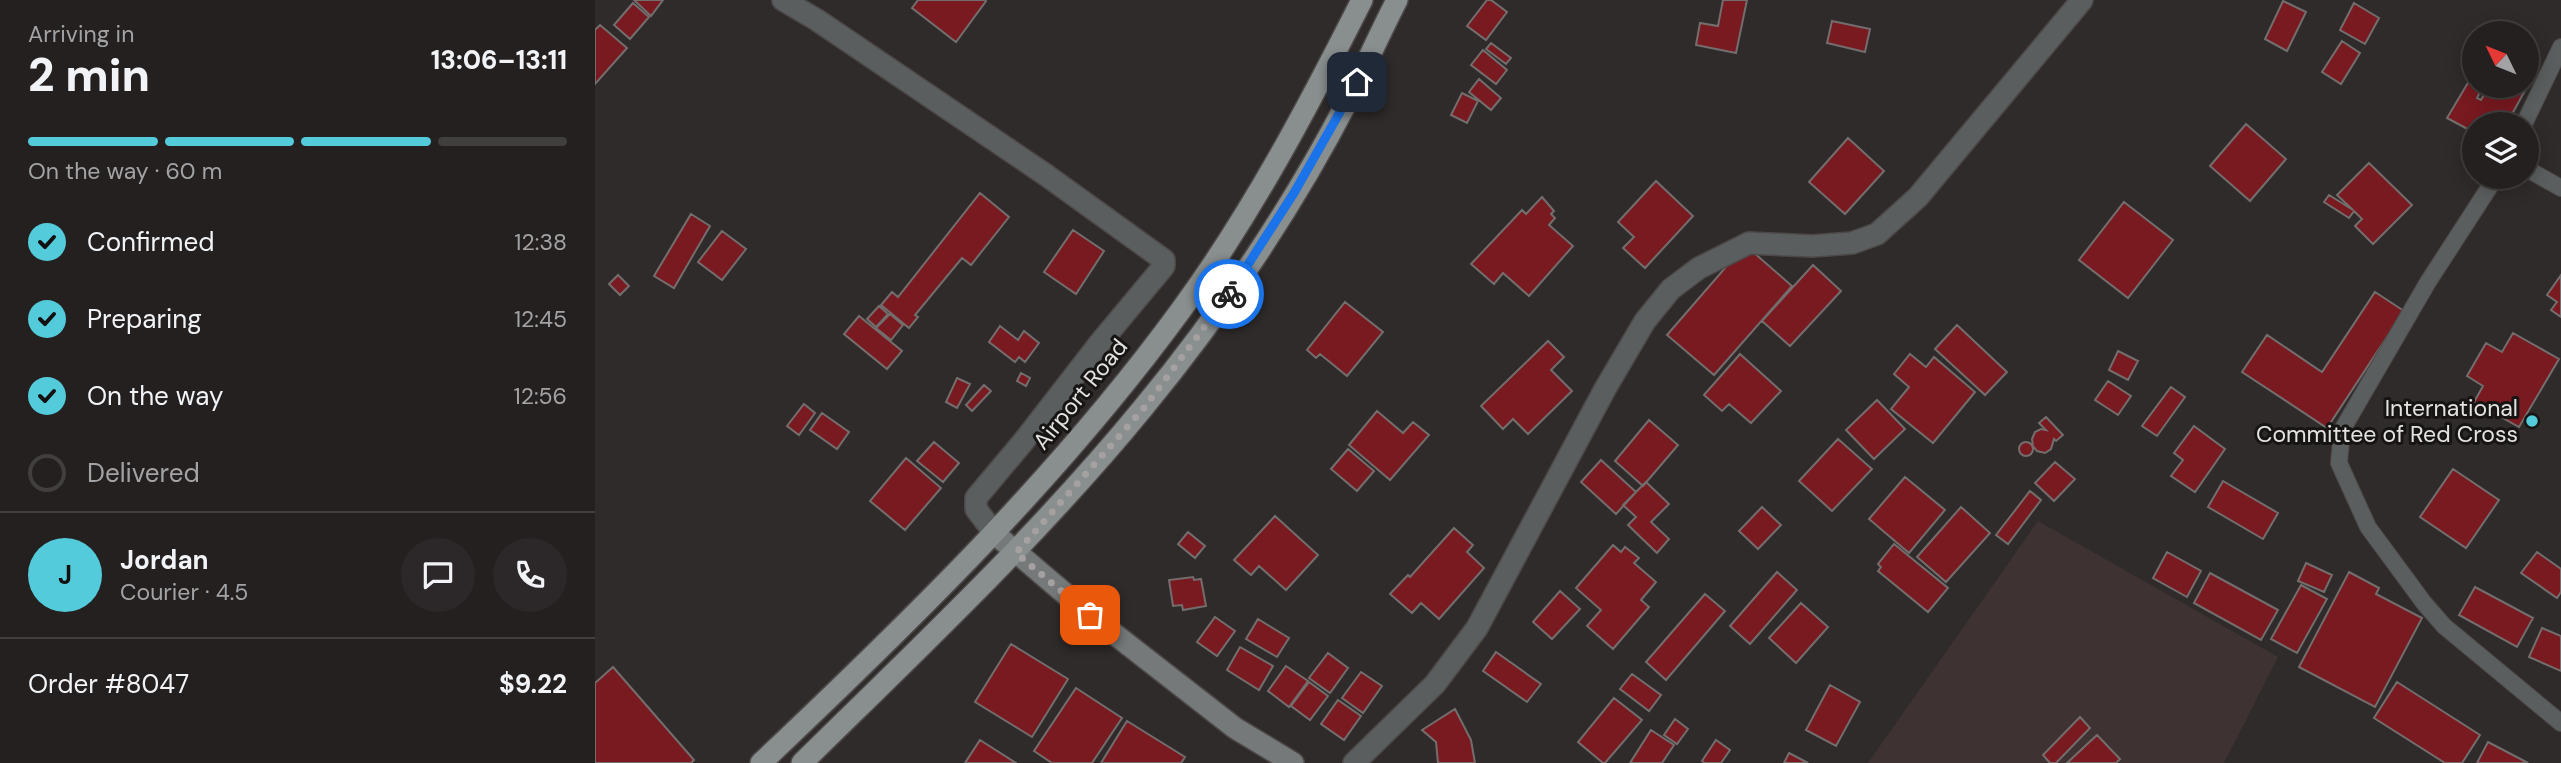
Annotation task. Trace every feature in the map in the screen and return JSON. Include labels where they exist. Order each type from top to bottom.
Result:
[{"type":"main road","name":"Airport Road","points":[[761,763],[878,652],[995,534],[1083,435],[1182,310],[1241,220],[1299,123],[1362,0]]},
{"type":"main road","points":[[801,763],[1016,553],[1144,408],[1231,292],[1294,193],[1347,102],[1397,0]]},
{"type":"main road","points":[[995,534],[1090,615],[1235,728],[1293,763]]},
{"type":"street","points":[[783,0],[817,20],[1045,175],[1164,260],[1164,266],[976,498],[976,509],[995,534]]},
{"type":"street","points":[[1354,763],[1436,684],[1477,628],[1605,388],[1645,321],[1671,289],[1699,268],[1749,243],[1812,246],[1852,243],[1877,234],[1918,197],[2082,0]]},
{"type":"lane","points":[[2530,112],[2561,47]]},
{"type":"lane","points":[[2539,176],[2561,188]]},
{"type":"lane","points":[[2487,189],[2428,282],[2342,430],[2339,463],[2368,527],[2424,603],[2444,626],[2561,723]]},
{"type":"shaded area","points":[[2038,521],[2278,657],[2224,763],[1868,763]]},
{"type":"building","points":[[634,0],[663,0],[651,16]]},
{"type":"building","points":[[918,0],[986,1],[956,42],[912,8]]},
{"type":"building","points":[[1487,0],[1507,12],[1486,40],[1467,26]]},
{"type":"building","points":[[1723,0],[1747,0],[1736,53],[1696,45],[1700,23],[1718,26]]},
{"type":"building","points":[[2283,1],[2306,12],[2287,51],[2265,39]]},
{"type":"building","points":[[633,3],[649,17],[630,39],[614,25]]},
{"type":"building","points":[[2354,3],[2379,18],[2365,44],[2340,30]]},
{"type":"building","points":[[1832,21],[1870,29],[1865,52],[1827,43]]},
{"type":"building","points":[[600,25],[627,48],[595,84],[595,30]]},
{"type":"building","points":[[2342,41],[2360,53],[2341,84],[2322,72]]},
{"type":"building","points":[[1491,43],[1511,58],[1506,64],[1486,49]]},
{"type":"building","points":[[1483,50],[1507,70],[1496,84],[1471,65]]},
{"type":"building","points":[[1479,79],[1501,98],[1491,110],[1469,92]]},
{"type":"building","points":[[1462,93],[1478,101],[1467,123],[1451,115]]},
{"type":"building","points":[[2462,93],[2462,98],[2521,98],[2513,112],[2462,112],[2462,126],[2447,118]]},
{"type":"building","points":[[2246,124],[2286,159],[2250,201],[2210,166]]},
{"type":"building","points":[[1848,138],[1884,171],[1845,214],[1809,182]]},
{"type":"building","points":[[2369,163],[2412,205],[2373,244],[2355,226],[2362,219],[2354,211],[2349,218],[2324,202],[2329,195],[2353,210],[2337,195]]},
{"type":"building","points":[[1656,181],[1693,216],[1645,268],[1623,248],[1634,237],[1618,222]]},
{"type":"building","points":[[980,193],[1009,217],[971,265],[962,258],[915,315],[918,317],[909,328],[881,305],[892,292],[898,297]]},
{"type":"building","points":[[1542,197],[1554,211],[1551,214],[1555,218],[1549,225],[1573,246],[1529,296],[1503,273],[1494,284],[1471,264],[1522,210],[1526,214]]},
{"type":"building","points":[[2124,202],[2173,240],[2128,298],[2079,260]]},
{"type":"building","points":[[691,214],[710,226],[674,288],[654,276]]},
{"type":"building","points":[[1073,230],[1104,251],[1076,294],[1044,272]]},
{"type":"building","points":[[722,231],[746,249],[722,280],[698,262]]},
{"type":"building","points":[[1745,245],[1792,286],[1714,375],[1667,335]]},
{"type":"building","points":[[1813,265],[1841,291],[1790,346],[1762,321]]},
{"type":"building","points":[[618,275],[629,286],[620,295],[609,284]]},
{"type":"building","points":[[2561,275],[2561,317],[2551,310],[2557,302],[2547,295]]},
{"type":"building","points":[[2375,292],[2404,311],[2327,428],[2242,372],[2267,335],[2322,372]]},
{"type":"building","points":[[1345,302],[1383,332],[1347,376],[1320,354],[1316,358],[1307,350]]},
{"type":"building","points":[[879,306],[888,314],[876,327],[867,319]]},
{"type":"building","points":[[890,314],[903,325],[891,340],[876,328]]},
{"type":"building","points":[[859,316],[902,351],[887,369],[844,334]]},
{"type":"building","points":[[1957,325],[2007,372],[1985,395],[1935,349]]},
{"type":"building","points":[[1000,326],[1018,340],[1024,331],[1039,343],[1025,362],[1019,357],[1015,362],[989,342]]},
{"type":"building","points":[[2513,333],[2559,359],[2519,427],[2474,402],[2483,386],[2467,376],[2486,343],[2502,352]]},
{"type":"building","points":[[1548,341],[1564,357],[1551,370],[1572,391],[1528,434],[1513,419],[1503,429],[1481,406]]},
{"type":"building","points":[[2118,351],[2138,361],[2128,380],[2109,370]]},
{"type":"building","points":[[1740,354],[1781,391],[1751,423],[1729,404],[1722,411],[1704,395]]},
{"type":"building","points":[[1910,354],[1926,367],[1934,357],[1975,392],[1933,443],[1891,409],[1909,387],[1894,374]]},
{"type":"building","points":[[1021,373],[1030,378],[1026,386],[1017,381]]},
{"type":"building","points":[[957,378],[970,384],[957,408],[946,402]]},
{"type":"building","points":[[2108,381],[2131,396],[2118,415],[2095,400]]},
{"type":"building","points":[[984,385],[991,391],[972,411],[966,405]]},
{"type":"building","points":[[2171,387],[2185,397],[2157,436],[2142,426]]},
{"type":"building","points":[[1877,400],[1905,429],[1874,459],[1846,430]]},
{"type":"building","points":[[804,404],[815,413],[799,435],[787,426]]},
{"type":"building","points":[[1377,411],[1403,433],[1413,422],[1429,435],[1390,480],[1349,445]]},
{"type":"building","points":[[822,413],[849,432],[837,449],[810,430]]},
{"type":"building","points":[[2046,417],[2063,435],[2056,441],[2054,439],[2051,449],[2045,453],[2037,451],[2032,439],[2035,432],[2046,430],[2039,423]]},
{"type":"building","points":[[1649,420],[1678,445],[1643,486],[1615,461]]},
{"type":"building","points":[[2194,426],[2225,449],[2195,492],[2171,476],[2183,460],[2174,453]]},
{"type":"building","points":[[1838,439],[1872,469],[1832,511],[1799,481]]},
{"type":"building","points":[[934,442],[959,463],[943,482],[917,461]]},
{"type":"building","points":[[2026,442],[2031,444],[2031,454],[2026,456],[2021,454],[2019,449],[2021,444]]},
{"type":"building","points":[[1348,449],[1374,471],[1357,491],[1331,469]]},
{"type":"building","points":[[906,458],[941,488],[905,530],[870,501]]},
{"type":"building","points":[[1601,460],[1636,492],[1616,514],[1581,482]]},
{"type":"building","points":[[2055,462],[2075,479],[2054,501],[2035,483]]},
{"type":"building","points":[[2453,469],[2499,500],[2466,548],[2420,517]]},
{"type":"building","points":[[1905,477],[1945,510],[1909,553],[1869,519]]},
{"type":"building","points":[[2223,481],[2278,513],[2263,539],[2208,507]]},
{"type":"building","points":[[1646,482],[1669,504],[1651,522],[1669,539],[1657,553],[1628,525],[1636,517],[1623,505]]},
{"type":"building","points":[[2030,491],[2041,500],[2008,544],[1996,535]]},
{"type":"building","points":[[1762,507],[1781,525],[1758,549],[1739,531]]},
{"type":"building","points":[[1961,507],[1990,533],[1946,582],[1917,557]]},
{"type":"building","points":[[1275,516],[1318,555],[1286,590],[1259,566],[1251,575],[1234,560]]},
{"type":"building","points":[[1454,528],[1473,545],[1467,552],[1484,568],[1439,619],[1421,603],[1412,613],[1390,594],[1408,575],[1410,577]]},
{"type":"building","points":[[1188,532],[1205,546],[1195,558],[1178,544]]},
{"type":"building","points":[[1894,544],[1948,588],[1928,612],[1878,571],[1881,567],[1878,564]]},
{"type":"building","points":[[1613,545],[1621,552],[1625,547],[1639,558],[1634,563],[1656,582],[1641,600],[1649,607],[1613,649],[1587,626],[1601,610],[1576,588]]},
{"type":"building","points":[[2167,552],[2201,571],[2187,597],[2153,578]]},
{"type":"building","points":[[2537,552],[2561,569],[2561,592],[2557,598],[2521,573]]},
{"type":"building","points":[[2306,563],[2332,575],[2324,592],[2298,581]]},
{"type":"building","points":[[1777,572],[1797,590],[1750,644],[1730,626]]},
{"type":"building","points":[[2349,572],[2379,588],[2376,594],[2422,618],[2375,707],[2299,667]]},
{"type":"building","points":[[2210,573],[2278,610],[2261,640],[2194,603]]},
{"type":"building","points":[[1193,577],[1194,580],[1201,579],[1206,606],[1183,610],[1182,605],[1173,606],[1169,580]]},
{"type":"building","points":[[2301,585],[2327,599],[2297,653],[2271,639]]},
{"type":"building","points":[[2475,587],[2533,618],[2517,647],[2459,615]]},
{"type":"building","points":[[1560,591],[1580,609],[1552,639],[1533,622]]},
{"type":"building","points":[[1705,594],[1725,611],[1666,680],[1646,662]]},
{"type":"building","points":[[1801,603],[1828,627],[1796,663],[1769,638]]},
{"type":"building","points":[[1215,617],[1235,631],[1217,656],[1197,642]]},
{"type":"building","points":[[1258,619],[1289,638],[1277,657],[1246,639]]},
{"type":"building","points":[[2542,628],[2561,636],[2561,671],[2529,657]]},
{"type":"building","points":[[1011,644],[1068,679],[1032,737],[975,702]]},
{"type":"building","points":[[1240,647],[1273,666],[1259,690],[1227,670]]},
{"type":"building","points":[[1496,652],[1541,684],[1527,702],[1483,671]]},
{"type":"building","points":[[1328,653],[1348,668],[1330,693],[1309,678]]},
{"type":"building","points":[[1286,666],[1308,681],[1289,707],[1268,691]]},
{"type":"building","points":[[613,667],[694,760],[691,763],[595,763],[595,683]]},
{"type":"building","points":[[1361,672],[1382,686],[1363,713],[1342,698]]},
{"type":"building","points":[[1632,674],[1661,695],[1649,711],[1620,689]]},
{"type":"building","points":[[1309,682],[1328,696],[1310,720],[1291,706]]},
{"type":"building","points":[[2397,682],[2480,735],[2462,763],[2445,763],[2374,718]]},
{"type":"building","points":[[1830,685],[1860,702],[1836,746],[1806,730]]},
{"type":"building","points":[[1076,688],[1122,718],[1092,763],[1052,763],[1034,751]]},
{"type":"building","points":[[1614,698],[1642,720],[1603,763],[1578,742]]},
{"type":"building","points":[[1338,700],[1361,716],[1344,740],[1321,724]]},
{"type":"building","points":[[1455,709],[1471,740],[1475,763],[1438,763],[1436,742],[1422,730]]},
{"type":"building","points":[[2080,717],[2090,728],[2056,763],[2050,763],[2043,755]]},
{"type":"building","points":[[1675,719],[1688,729],[1677,744],[1664,735]]},
{"type":"building","points":[[1127,721],[1185,757],[1181,763],[1101,763]]},
{"type":"building","points":[[1651,730],[1674,745],[1662,763],[1630,763]]},
{"type":"building","points":[[2097,735],[2120,759],[2116,763],[2067,763]]},
{"type":"building","points":[[980,740],[1016,763],[965,763]]},
{"type":"building","points":[[1716,740],[1730,750],[1721,763],[1705,763],[1702,761]]},
{"type":"building","points":[[2488,742],[2528,763],[2477,763]]},
{"type":"building","points":[[1789,753],[1808,763],[1784,763]]},
{"type":"way so far","points":[[1090,615],[1016,553],[1144,408],[1229,294]]},
{"type":"place","name":"International Committee of Red Cross","points":[[2532,421]]},
{"type":"route","points":[[1229,294],[1294,193],[1357,82]]}]
